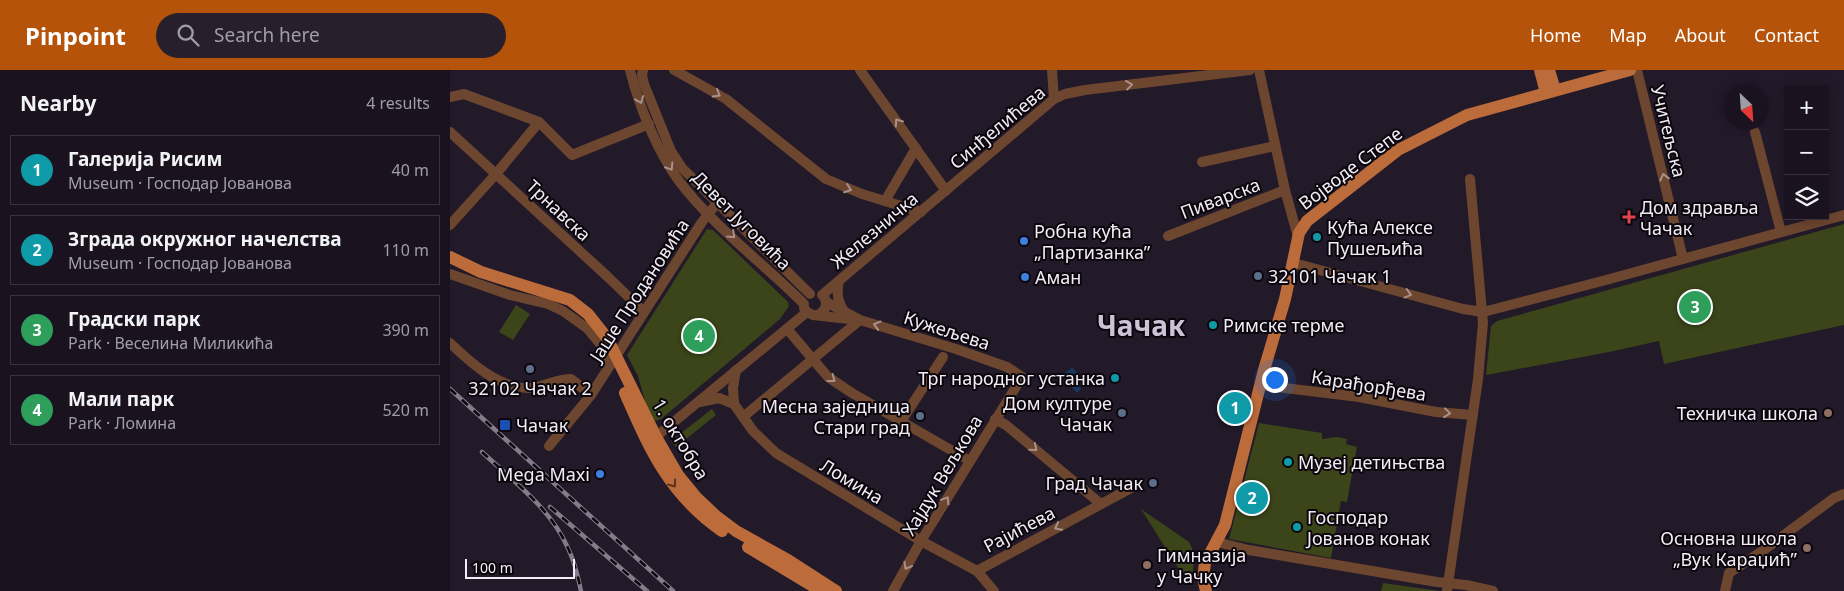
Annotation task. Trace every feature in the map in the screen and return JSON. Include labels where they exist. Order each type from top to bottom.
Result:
[{"type":"main road","points":[[1540,70],[1550,92]]},
{"type":"main road","points":[[1549,70],[1550,92]]},
{"type":"main road","name":"Војводе Степе","points":[[1298,238],[1302,226],[1314,214],[1403,147],[1473,113],[1630,70]]},
{"type":"main road","points":[[1206,591],[1203,568],[1225,525],[1260,385],[1285,299],[1298,238]]},
{"type":"main road","points":[[450,257],[481,272],[570,300],[588,314],[607,338],[613,360]]},
{"type":"main road","points":[[450,266],[471,277],[535,295],[571,310],[587,322],[613,360]]},
{"type":"main road","name":"1. октобра","points":[[613,360],[672,484],[680,494],[704,518],[731,537],[821,591]]},
{"type":"main road","name":"1. октобра","points":[[651,440],[686,486],[716,516],[736,531],[788,560],[836,591]]},
{"type":"street","name":"Девет Југовића","points":[[630,70],[649,124],[664,157],[675,175],[708,213],[806,308]]},
{"type":"street","name":"Девет Југовића","points":[[643,70],[644,84],[671,151],[686,173],[810,294]]},
{"type":"street","points":[[674,70],[726,99],[826,179],[850,190],[921,212]]},
{"type":"street","points":[[860,70],[946,191]]},
{"type":"street","points":[[1052,70],[1054,98]]},
{"type":"street","name":"Синђелићева","points":[[946,191],[1054,98],[1080,90],[1270,70]]},
{"type":"street","name":"Учитељска","points":[[1637,70],[1684,259]]},
{"type":"street","points":[[1256,71],[1298,238]]},
{"type":"street","points":[[450,97],[464,94],[539,122],[572,155],[649,124]]},
{"type":"street","points":[[450,225],[539,122]]},
{"type":"street","name":"Трнавска","points":[[450,132],[644,312]]},
{"type":"street","points":[[1755,132],[1781,232]]},
{"type":"street","points":[[1202,162],[1275,146]]},
{"type":"street","points":[[884,200],[916,148]]},
{"type":"street","points":[[1448,587],[1478,378],[1483,312],[1470,178]]},
{"type":"street","name":"Пиварска","points":[[1168,236],[1285,190]]},
{"type":"street","name":"Железничка","points":[[824,299],[839,281],[946,191]]},
{"type":"street","name":"Јаше Продановића","points":[[549,446],[591,395],[708,213],[717,203]]},
{"type":"street","points":[[1294,263],[1463,309],[1483,312],[1684,259],[1844,214]]},
{"type":"street","points":[[450,274],[510,295],[548,304],[574,318],[588,329],[613,360]]},
{"type":"street","points":[[839,281],[837,289],[839,302],[847,315]]},
{"type":"street","points":[[651,440],[798,321],[806,308],[806,298],[810,294],[816,293],[824,299],[824,311],[818,314],[813,315],[806,308]]},
{"type":"street","points":[[794,295],[798,305],[798,321]]},
{"type":"street","name":"Кужељева","points":[[824,299],[847,315],[956,349],[1007,367],[1022,376]]},
{"type":"street","name":"Кужељева","points":[[818,314],[860,320]]},
{"type":"street","points":[[743,417],[860,320]]},
{"type":"street","points":[[788,330],[828,377],[970,461]]},
{"type":"street","points":[[450,343],[489,374],[506,382],[529,388],[570,379],[591,395]]},
{"type":"street","points":[[902,420],[943,357]]},
{"type":"street","points":[[695,404],[704,400],[720,398],[734,404],[733,388],[736,370]]},
{"type":"street","name":"Хајдук Вељкова","points":[[892,591],[1022,376]]},
{"type":"street","name":"Карађорђева","points":[[1260,385],[1359,397],[1436,412],[1473,415]]},
{"type":"street","name":"Ломина","points":[[734,404],[759,437],[776,453],[921,541],[976,571],[994,591]]},
{"type":"street","points":[[995,419],[1006,425],[1101,504]]},
{"type":"street","name":"Рајићева","points":[[976,571],[1131,488]]},
{"type":"street","points":[[1725,591],[1729,573],[1762,552],[1834,498],[1844,494]]},
{"type":"street","points":[[1217,542],[1249,550],[1437,582],[1448,587],[1493,591]]},
{"type":"green space","points":[[1844,224],[1844,325],[1664,364],[1659,341],[1486,375],[1491,326],[1497,321]]},
{"type":"green space","points":[[707,229],[713,230],[788,302],[789,306],[780,319],[661,419],[655,421],[648,412],[638,376],[627,355]]},
{"type":"green space","points":[[516,305],[530,314],[513,340],[499,332]]},
{"type":"green space","points":[[712,409],[716,415],[676,447],[671,441]]},
{"type":"green space","points":[[1259,423],[1322,433],[1322,439],[1337,437],[1347,439],[1346,444],[1357,447],[1347,502],[1341,501],[1331,558],[1229,539]]},
{"type":"green space","points":[[1141,509],[1189,542],[1194,553],[1193,578],[1187,582]]},
{"type":"green space","points":[[1383,583],[1440,591],[1381,591]]},
{"type":"water","points":[[1072,367],[1087,384],[1083,388],[1075,379],[1081,389],[1077,393],[1062,376]]},
{"type":"railway","points":[[450,389],[673,591]]},
{"type":"railway","points":[[482,452],[529,495],[551,519],[569,551],[576,568],[581,591]]},
{"type":"railway","points":[[550,507],[647,591]]},
{"type":"place","name":"Дом здравља Чачак","points":[[1629,217]]},
{"type":"place","name":"Кућа Алексе Пушељића","points":[[1317,237]]},
{"type":"place","name":"Робна кућа „Партизанка”","points":[[1024,241]]},
{"type":"place","name":"32101 Чачак 1","points":[[1258,276]]},
{"type":"place","name":"Аман","points":[[1025,277]]},
{"type":"place","name":"Градски парк","points":[[1695,307]]},
{"type":"place","name":"Римске терме","points":[[1213,325]]},
{"type":"place","name":"Мали парк","points":[[699,336]]},
{"type":"place","name":"32102 Чачак 2","points":[[530,369]]},
{"type":"place","name":"Трг народног устанка","points":[[1115,378]]},
{"type":"place","name":"Галерија Рисим","points":[[1235,408]]},
{"type":"place","name":"Дом културе Чачак","points":[[1122,413]]},
{"type":"place","name":"Техничка школа","points":[[1828,413]]},
{"type":"place","name":"Месна заједница Стари град","points":[[920,416]]},
{"type":"place","name":"Чачак","points":[[505,425]]},
{"type":"place","name":"Музеј детињства","points":[[1288,462]]},
{"type":"place","name":"Mega Maxi","points":[[600,474]]},
{"type":"place","name":"Град Чачак","points":[[1153,483]]},
{"type":"place","name":"Зграда окружног начелства","points":[[1252,498]]},
{"type":"place","name":"Господар Јованов конак","points":[[1297,527]]},
{"type":"place","name":"Основна школа „Вук Караџић”","points":[[1807,548]]},
{"type":"place","name":"Гимназија у Чачку","points":[[1147,565]]},
{"type":"district","name":"Чачак","points":[[1141,325]]}]
